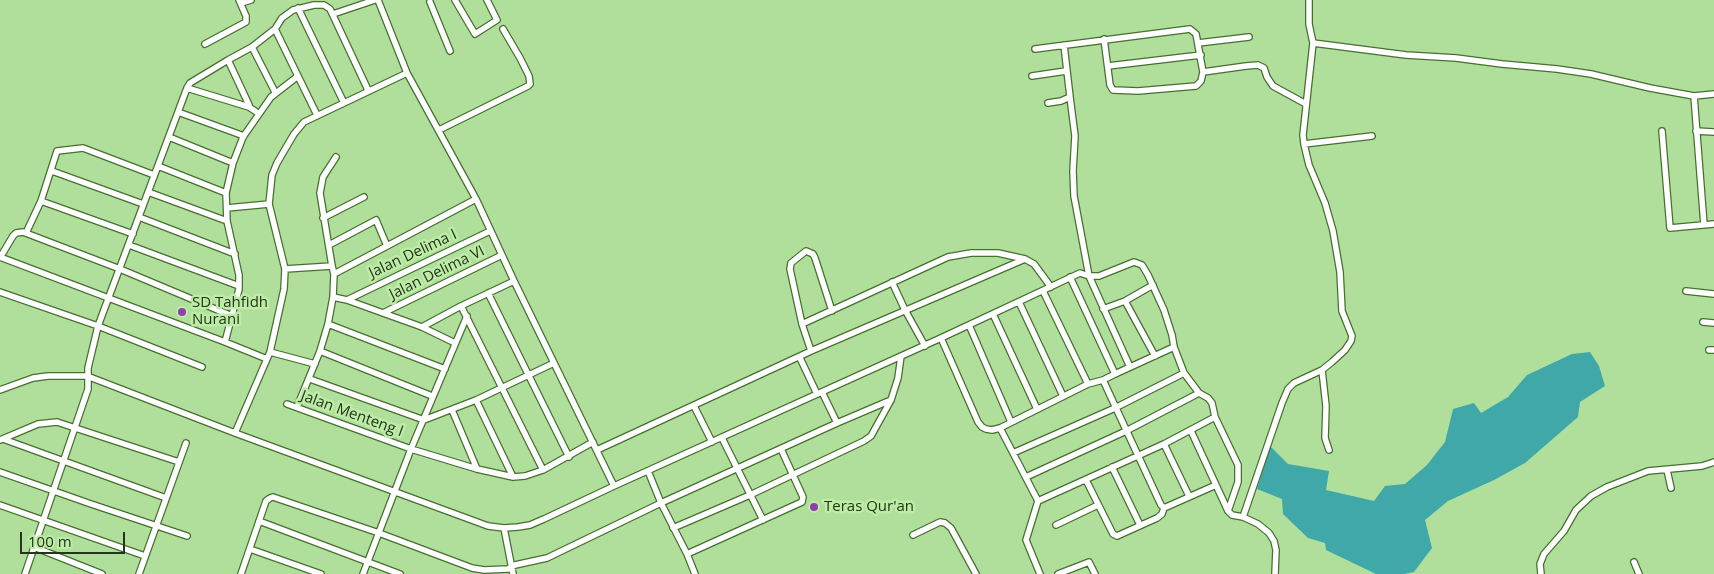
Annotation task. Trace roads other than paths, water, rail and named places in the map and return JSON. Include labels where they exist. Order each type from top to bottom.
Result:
[{"type":"street","points":[[205,44],[246,22],[246,16],[240,2],[251,0]]},
{"type":"street","points":[[332,14],[386,0]]},
{"type":"street","points":[[431,0],[450,51]]},
{"type":"street","points":[[455,0],[475,34],[497,20],[486,0]]},
{"type":"street","points":[[1242,517],[1285,394],[1294,383],[1322,370],[1345,350],[1352,336],[1342,311],[1340,272],[1333,231],[1325,203],[1309,165],[1304,144],[1303,135],[1313,43],[1309,24],[1309,0]]},
{"type":"street","points":[[377,1],[408,73],[476,199],[614,486]]},
{"type":"street","points":[[24,574],[46,520],[53,491],[88,389],[87,376],[98,326],[187,88],[196,79],[252,48],[274,30],[282,18],[298,8],[314,4],[324,5],[330,9],[368,90]]},
{"type":"street","points":[[298,8],[344,103]]},
{"type":"street","points":[[439,130],[530,84],[529,76],[503,29]]},
{"type":"street","points":[[1035,49],[1104,39],[1190,29],[1196,34],[1201,55],[1204,72],[1202,81],[1196,86],[1118,92],[1113,90],[1110,86],[1104,39]]},
{"type":"street","points":[[274,30],[317,115]]},
{"type":"street","points":[[1198,43],[1249,37]]},
{"type":"street","points":[[1313,43],[1580,72],[1694,96],[1714,94]]},
{"type":"street","points":[[1064,45],[1075,136],[1072,171],[1074,196],[1089,276],[1130,367]]},
{"type":"street","points":[[252,48],[275,92]]},
{"type":"street","points":[[1108,66],[1201,55]]},
{"type":"street","points":[[228,60],[249,107]]},
{"type":"street","points":[[1204,72],[1258,65],[1264,68],[1273,86],[1306,104]]},
{"type":"street","points":[[1032,76],[1066,71]]},
{"type":"street","points":[[235,433],[270,352],[284,288],[285,269],[269,204],[272,175],[285,148],[304,122],[368,90],[408,73]]},
{"type":"street","points":[[225,342],[239,286],[239,275],[227,222],[226,193],[233,163],[244,136],[258,113],[275,92],[298,76]]},
{"type":"street","points":[[187,88],[249,107],[258,113]]},
{"type":"street","points":[[1694,96],[1704,225]]},
{"type":"street","points":[[1048,103],[1070,97]]},
{"type":"street","points":[[178,112],[244,136]]},
{"type":"street","points":[[1662,131],[1670,228],[1714,224]]},
{"type":"street","points":[[1696,131],[1714,132]]},
{"type":"street","points":[[1304,144],[1372,136]]},
{"type":"street","points":[[169,138],[233,163]]},
{"type":"street","points":[[26,233],[41,201],[58,151],[82,148],[154,175]]},
{"type":"street","points":[[298,407],[320,350],[328,324],[333,297],[334,274],[323,218],[320,187],[323,177],[336,157]]},
{"type":"street","points":[[158,166],[226,193]]},
{"type":"street","points":[[52,171],[144,204]]},
{"type":"street","points":[[148,192],[227,222]]},
{"type":"street","points":[[323,218],[364,197]]},
{"type":"street","points":[[334,274],[476,199]]},
{"type":"street","points":[[41,201],[133,234]]},
{"type":"street","points":[[227,208],[269,204]]},
{"type":"street","points":[[139,217],[235,254]]},
{"type":"street","points":[[329,245],[376,220],[387,246]]},
{"type":"street","name":"Jalan Delima I","points":[[347,300],[490,231]]},
{"type":"street","points":[[232,316],[120,269],[26,233],[19,232],[13,236],[1,257],[267,359]]},
{"type":"street","points":[[129,245],[239,286]]},
{"type":"street","points":[[811,351],[802,324],[790,269],[791,263],[806,251],[816,258],[832,310]]},
{"type":"street","points":[[802,324],[948,257],[961,254],[998,253],[1025,259],[1034,264],[1051,287]]},
{"type":"street","name":"Jalan Delima VI","points":[[383,313],[502,255]]},
{"type":"street","points":[[597,450],[800,358],[811,351],[1025,259]]},
{"type":"street","points":[[0,390],[33,378],[87,376],[235,433],[488,526],[518,527],[537,522],[925,346],[1070,277],[1082,273],[1093,277],[1134,262],[1142,265],[1153,285],[1184,373],[1199,393],[1208,398],[1212,403],[1215,417],[1239,469],[1236,488],[1228,511]]},
{"type":"street","points":[[285,269],[332,266]]},
{"type":"street","points":[[1070,277],[1115,374]]},
{"type":"street","points":[[422,327],[514,281]]},
{"type":"street","points":[[892,282],[925,346]]},
{"type":"street","points":[[1103,308],[1125,300],[1153,285]]},
{"type":"street","points":[[1043,290],[1088,384]]},
{"type":"street","points":[[1686,291],[1714,294]]},
{"type":"street","points":[[0,292],[98,326],[202,367]]},
{"type":"street","points":[[488,293],[569,457]]},
{"type":"street","points":[[333,297],[347,300],[422,327],[455,343]]},
{"type":"street","points":[[1125,300],[1155,356]]},
{"type":"street","points":[[1019,302],[1063,396]]},
{"type":"street","points":[[461,306],[543,470]]},
{"type":"street","points":[[993,314],[1037,409]]},
{"type":"street","points":[[363,574],[410,448],[424,420],[432,396],[467,316]]},
{"type":"street","points":[[1703,322],[1714,323]]},
{"type":"street","points":[[328,324],[445,369]]},
{"type":"street","points":[[969,325],[1011,422]]},
{"type":"street","points":[[941,338],[978,422],[982,427],[992,430],[1000,428],[1088,384],[1103,380],[1174,347]]},
{"type":"street","points":[[320,350],[432,396]]},
{"type":"street","points":[[270,352],[315,364]]},
{"type":"street","points":[[673,528],[750,495],[864,442],[871,436],[891,400],[898,378],[901,356]]},
{"type":"street","points":[[800,358],[837,423]]},
{"type":"street","points":[[310,379],[424,420],[476,400],[554,363]]},
{"type":"street","points":[[1322,370],[1326,406],[1325,438],[1329,450]]},
{"type":"street","points":[[1013,453],[1115,408],[1184,373]]},
{"type":"street","points":[[1086,480],[1114,535],[1120,535],[1162,514],[1164,508],[1103,380]]},
{"type":"street","points":[[1026,477],[1126,431],[1199,393]]},
{"type":"street","points":[[476,400],[513,477],[525,476],[543,470],[593,442]]},
{"type":"street","points":[[241,574],[266,501],[273,497],[379,533],[478,570],[508,570],[512,566],[546,558],[661,503],[891,400]]},
{"type":"street","name":"Jalan Menteng I","points":[[287,404],[410,448],[477,469],[513,477]]},
{"type":"street","points":[[694,406],[712,442]]},
{"type":"street","points":[[452,410],[477,469]]},
{"type":"street","points":[[1038,501],[1164,444],[1215,417]]},
{"type":"street","points":[[1,439],[48,422],[57,422],[180,462]]},
{"type":"street","points":[[1000,428],[1038,501],[1026,540],[1040,574]]},
{"type":"street","points":[[1191,431],[1228,511],[1232,515],[1258,524],[1270,533],[1276,550],[1275,574]]},
{"type":"street","points":[[722,438],[763,520]]},
{"type":"street","points":[[1,439],[166,498]]},
{"type":"street","points":[[139,574],[186,444]]},
{"type":"street","points":[[1164,444],[1189,496]]},
{"type":"street","points":[[687,554],[802,502],[803,497],[780,449]]},
{"type":"street","points":[[1541,574],[1540,564],[1544,554],[1564,532],[1579,506],[1590,496],[1607,487],[1648,471],[1702,466],[1714,462]]},
{"type":"street","points":[[1112,467],[1140,525]]},
{"type":"street","points":[[1667,470],[1671,488]]},
{"type":"street","points":[[648,471],[695,574]]},
{"type":"street","points":[[0,472],[187,536]]},
{"type":"street","points":[[1164,508],[1216,485]]},
{"type":"street","points":[[0,505],[145,556]]},
{"type":"street","points":[[1056,524],[1098,505]]},
{"type":"street","points":[[259,521],[400,574]]},
{"type":"street","points":[[913,535],[940,522],[945,523],[951,528],[976,574]]},
{"type":"street","points":[[504,528],[514,574]]},
{"type":"street","points":[[34,547],[102,574]]},
{"type":"street","points":[[250,549],[321,574]]},
{"type":"street","points":[[1058,574],[1089,562],[1095,574]]},
{"type":"street","points":[[1634,562],[1638,574]]},
{"type":"water","points":[[1590,352],[1599,366],[1605,386],[1580,402],[1578,417],[1525,463],[1494,480],[1448,501],[1425,520],[1432,548],[1414,572],[1376,574],[1326,550],[1325,543],[1308,538],[1283,514],[1282,499],[1257,489],[1270,446],[1288,464],[1329,471],[1326,490],[1374,501],[1385,486],[1405,484],[1427,465],[1445,442],[1453,409],[1474,403],[1481,413],[1508,397],[1527,375],[1572,354]]},
{"type":"place","name":"SD Tahfidh Nurani","points":[[182,312]]},
{"type":"place","name":"Teras Qur'an","points":[[814,507]]}]
